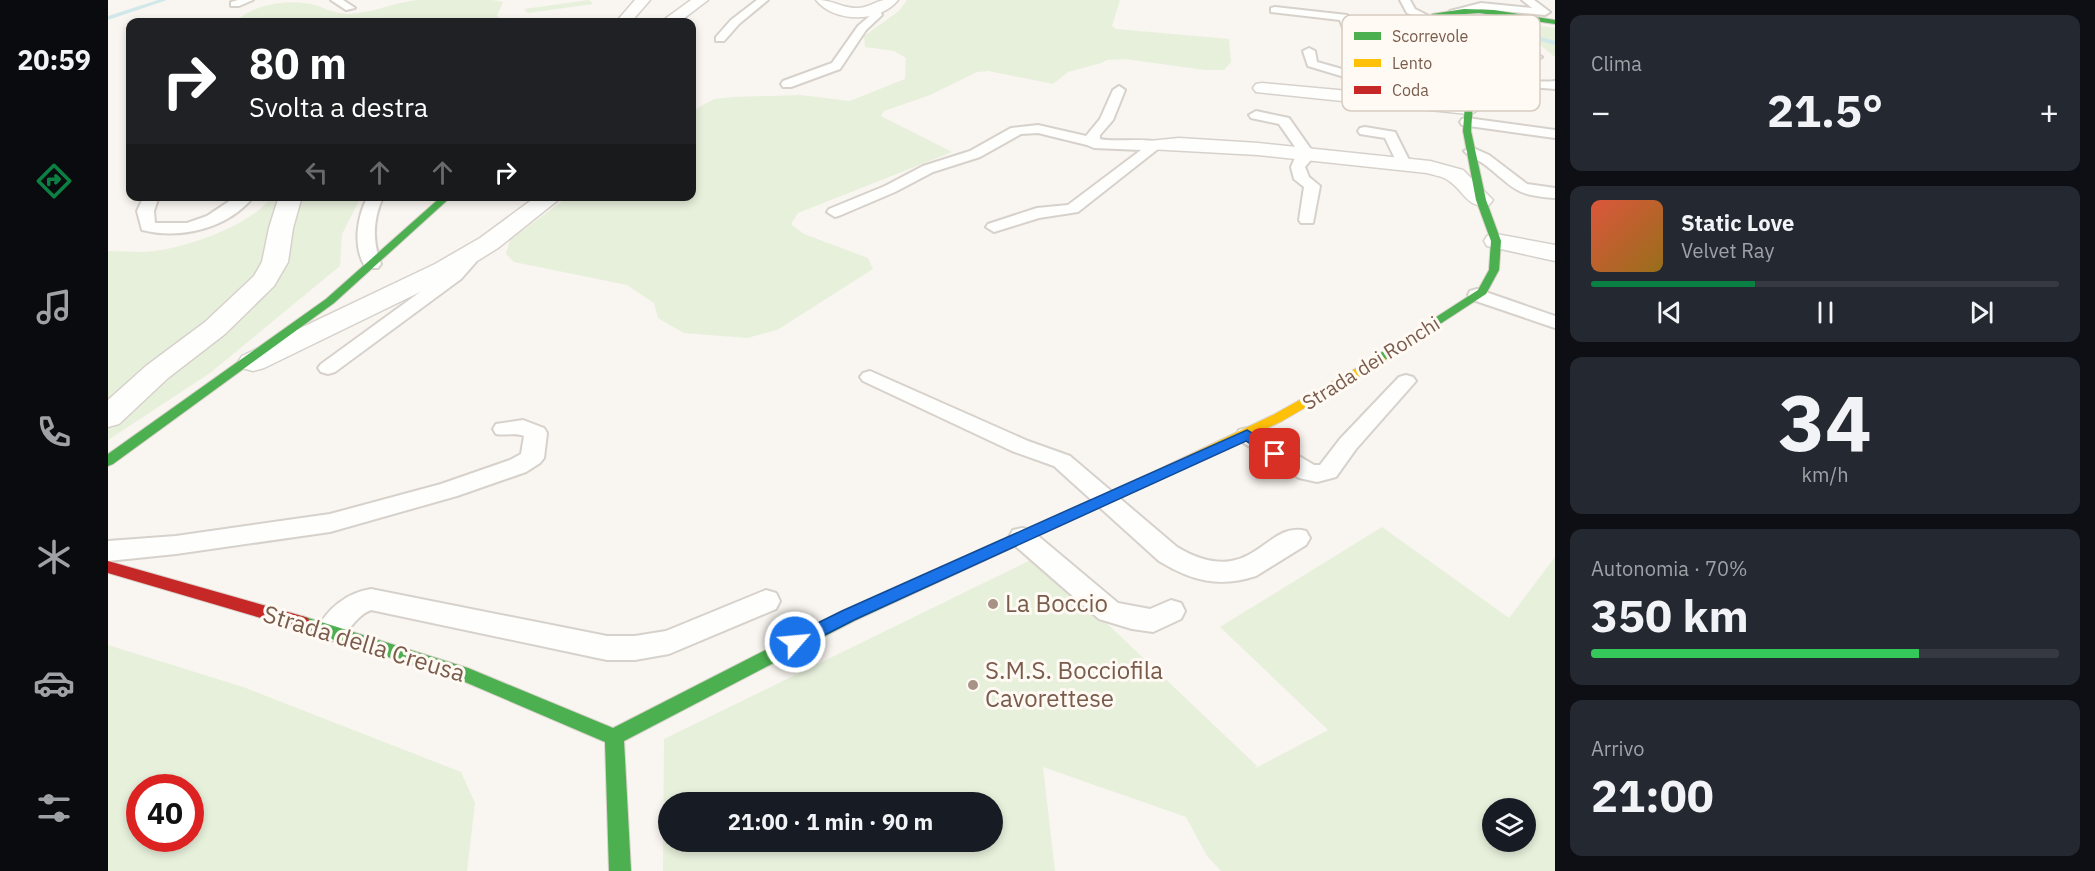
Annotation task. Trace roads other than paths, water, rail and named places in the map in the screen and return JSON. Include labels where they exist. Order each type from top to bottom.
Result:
[{"type":"street","points":[[627,18],[643,0]]},
{"type":"street","points":[[676,18],[701,0]]},
{"type":"street","points":[[823,0],[829,5],[847,11],[875,11],[884,8],[891,0]]},
{"type":"street","points":[[1434,15],[1455,11],[1491,15]]},
{"type":"street","points":[[1540,20],[1555,22]]},
{"type":"street","points":[[1263,88],[1342,95]]},
{"type":"street","points":[[1458,111],[1467,115]]},
{"type":"street","points":[[1467,111],[1471,151],[1481,200],[1496,241],[1494,270],[1482,291]]},
{"type":"street","points":[[1156,145],[1215,146],[1430,167],[1455,176],[1481,200]]},
{"type":"street","points":[[108,417],[157,372],[215,328],[265,279],[274,262],[289,201]]},
{"type":"street","points":[[108,461],[302,322],[442,201]]},
{"type":"street","points":[[227,375],[444,270],[545,201]]},
{"type":"street","points":[[1496,241],[1555,253]]},
{"type":"street","name":"Strada dei Ronchi","points":[[614,737],[848,616],[1247,435],[1353,377],[1482,291]]},
{"type":"street","name":"Strada della Creusa","points":[[108,567],[462,673],[614,737]]},
{"type":"street","points":[[614,737],[620,871]]},
{"type":"lane","points":[[235,4],[248,0]]},
{"type":"lane","points":[[336,0],[350,8]]},
{"type":"lane","points":[[720,39],[735,22],[763,0]]},
{"type":"lane","points":[[1405,0],[1410,10],[1421,15]]},
{"type":"lane","points":[[1455,11],[1481,6],[1545,12],[1527,0]]},
{"type":"lane","points":[[1275,10],[1342,17]]},
{"type":"lane","points":[[787,84],[836,66],[862,28],[877,15],[875,11]]},
{"type":"lane","points":[[1309,51],[1312,64],[1342,71]]},
{"type":"lane","points":[[1540,85],[1553,87],[1553,80]]},
{"type":"lane","points":[[1094,144],[1093,135],[1106,120],[1119,90]]},
{"type":"lane","points":[[1540,91],[1555,94]]},
{"type":"lane","points":[[1256,115],[1281,117],[1287,122],[1308,155],[1300,161],[1298,167],[1302,178],[1312,186],[1307,220]]},
{"type":"lane","points":[[1467,115],[1555,134]]},
{"type":"lane","points":[[835,212],[890,189],[928,169],[975,154],[1016,131],[1038,129],[1094,144],[1128,147],[1156,145]]},
{"type":"lane","points":[[1365,131],[1390,135],[1404,164]]},
{"type":"lane","points":[[994,227],[1029,214],[1072,209],[1156,145]]},
{"type":"lane","points":[[1471,151],[1490,160],[1518,185],[1535,191],[1555,193]]},
{"type":"lane","points":[[149,201],[145,217],[148,227],[165,231],[192,228],[213,220],[240,201]]},
{"type":"lane","points":[[372,264],[366,247],[367,217],[373,201]]},
{"type":"lane","points":[[328,368],[455,275],[467,262],[464,258]]},
{"type":"lane","points":[[1482,291],[1555,310]]},
{"type":"lane","points":[[1482,291],[1555,322]]},
{"type":"lane","points":[[870,376],[1020,446],[1062,461],[1168,554],[1183,563],[1208,572],[1227,573],[1247,569],[1297,538]]},
{"type":"lane","points":[[1247,435],[1307,472],[1317,474],[1328,471],[1348,444],[1406,381]]},
{"type":"lane","points":[[108,551],[176,545],[330,523],[448,490],[518,466],[532,458],[536,433],[523,427],[504,429]]},
{"type":"lane","points":[[1022,537],[1109,611],[1153,621],[1171,611]]},
{"type":"lane","points":[[330,632],[353,607],[370,597],[390,604],[607,648],[635,648],[669,642],[766,601]]},
{"type":"waterway","points":[[108,18],[164,0]]},
{"type":"waterway","points":[[1540,39],[1555,43]]},
{"type":"place","name":"La Boccio","points":[[993,604]]},
{"type":"place","name":"S.M.S. Bocciofila Cavorettese","points":[[973,685]]}]
